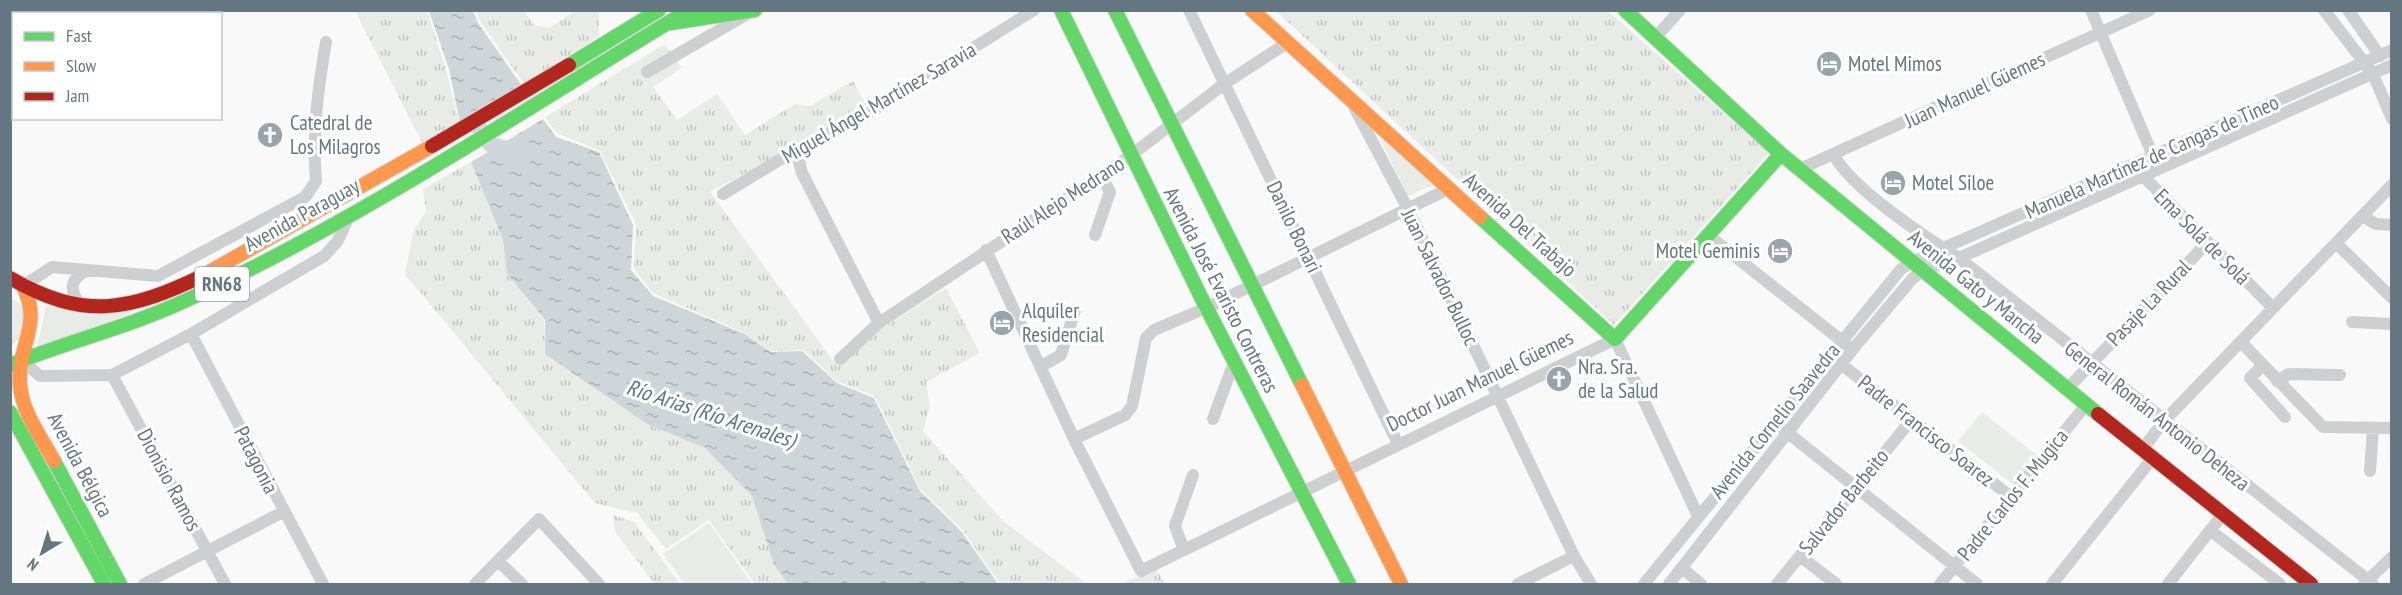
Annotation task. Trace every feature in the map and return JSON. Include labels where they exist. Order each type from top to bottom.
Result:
[{"type":"street","name":"Avenida Paraguay","points":[[16,362],[155,315],[226,282],[409,178],[610,49],[659,10]]},
{"type":"street","name":"Avenida Paraguay","points":[[18,288],[83,307],[128,304],[175,288],[233,260],[399,165],[610,49],[667,24],[689,10]]},
{"type":"street","name":"Miguel Ángel Martínez Saravia","points":[[723,194],[796,150],[861,118],[1034,10]]},
{"type":"street","name":"Avenida José Evaristo Contreras","points":[[1061,10],[1130,156],[1206,308],[1350,585]]},
{"type":"street","name":"Avenida José Evaristo Contreras","points":[[1115,10],[1251,286],[1346,470],[1401,585]]},
{"type":"street","name":"Danilo Bonari","points":[[1189,10],[1398,444]]},
{"type":"street","name":"Avenida Del Trabajo","points":[[1252,10],[1615,339],[1698,516]]},
{"type":"street","name":"Avenida Gato y Mancha","points":[[1624,10],[1800,169],[2086,405],[2311,585]]},
{"type":"street","points":[[1655,38],[1680,10]]},
{"type":"street","name":"Ema Solá de Solá","points":[[2091,10],[2154,155],[2158,170]]},
{"type":"street","name":"Juan Manuel Güemes","points":[[1800,169],[2150,10]]},
{"type":"street","points":[[2324,10],[2368,69],[2391,119]]},
{"type":"street","points":[[2348,10],[2386,53]]},
{"type":"street","points":[[667,24],[727,12],[753,11]]},
{"type":"street","points":[[647,72],[753,11]]},
{"type":"street","points":[[18,288],[52,267],[158,276],[305,197],[316,181],[313,149],[314,114],[326,42]]},
{"type":"street","name":"Raúl Alejo Medrano","points":[[840,359],[879,323],[1130,156],[1224,84],[1287,42]]},
{"type":"street","name":"Manuela Martínez de Cangas de Tineo","points":[[1917,266],[1959,258],[2142,178],[2368,69],[2386,53]]},
{"type":"street","name":"Manuela Martínez de Cangas de Tineo","points":[[1917,266],[1944,249],[2154,155],[2368,69],[2391,65]]},
{"type":"street","name":"Juan Salvador Bulloc","points":[[1350,99],[1408,209],[1574,556],[1591,585]]},
{"type":"street","points":[[796,150],[802,173],[879,323]]},
{"type":"street","name":"Doctor Juan Manuel Güemes","points":[[1074,439],[1142,571],[1615,339],[1781,153]]},
{"type":"street","name":"General Román Antonio Deheza","points":[[1834,155],[1847,175],[1918,232],[1959,258],[2368,583]]},
{"type":"street","name":"Ema Solá de Solá","points":[[2136,163],[2142,178],[2273,308]]},
{"type":"street","points":[[1095,236],[1110,192],[1101,175]]},
{"type":"street","points":[[2052,585],[2147,454],[2164,421],[2391,185]]},
{"type":"street","points":[[986,250],[1074,439],[1125,415],[1132,406],[1146,338],[1154,330],[1206,308],[1448,189]]},
{"type":"street","points":[[16,362],[40,376],[112,375],[191,334],[324,256],[337,242],[351,212]]},
{"type":"street","points":[[2362,216],[2376,224],[2391,225]]},
{"type":"street","name":"Padre Francisco Soarez","points":[[1708,235],[1853,349]]},
{"type":"street","name":"Pasaje La Rural","points":[[2067,389],[2207,243]]},
{"type":"street","points":[[2336,243],[2391,298]]},
{"type":"street","name":"Avenida Cornelio Saavedra","points":[[1644,585],[1840,341],[1901,269],[1917,266]]},
{"type":"street","name":"Avenida Cornelio Saavedra","points":[[1669,585],[1841,364],[1912,279],[1917,266]]},
{"type":"street","points":[[83,307],[72,291],[72,282],[76,275],[89,269]]},
{"type":"street","name":"Avenida Bélgica","points":[[18,288],[33,305],[34,320],[16,362],[23,403],[120,585]]},
{"type":"street","points":[[1040,368],[1060,355],[1075,310]]},
{"type":"street","points":[[2352,322],[2391,324]]},
{"type":"street","name":"Patagonia","points":[[191,334],[323,585]]},
{"type":"street","points":[[2241,342],[2323,427],[2391,428]]},
{"type":"street","name":"Padre Francisco Soarez","points":[[1841,364],[2011,497]]},
{"type":"street","points":[[2263,365],[2250,378],[2285,417]]},
{"type":"street","points":[[1213,419],[1231,370],[1236,367]]},
{"type":"street","points":[[2277,381],[2289,374],[2340,375]]},
{"type":"street","name":"Dionisio Ramos","points":[[112,375],[225,585]]},
{"type":"street","name":"Padre Carlos F. Mugica","points":[[1940,585],[2086,405]]},
{"type":"street","name":"Avenida Bélgica","points":[[10,412],[104,585]]},
{"type":"street","name":"Salvador Barbeito","points":[[1777,585],[1912,419]]},
{"type":"street","points":[[1775,423],[1977,585]]},
{"type":"street","points":[[2370,471],[2373,428]]},
{"type":"street","points":[[1184,550],[1176,526],[1193,475]]},
{"type":"street","points":[[144,585],[283,512]]},
{"type":"street","points":[[2168,585],[2223,514]]},
{"type":"street","points":[[476,585],[539,519],[599,585]]},
{"type":"street","points":[[2211,531],[2280,585]]},
{"type":"street","points":[[1518,585],[1574,556]]},
{"type":"street","points":[[1800,556],[1836,585]]},
{"type":"street","points":[[2368,583],[2391,557]]},
{"type":"street","points":[[498,561],[522,585]]},
{"type":"street","points":[[1682,568],[1701,585]]},
{"type":"green space","points":[[355,11],[427,11],[446,70],[459,123],[423,144]]},
{"type":"green space","points":[[476,11],[524,11],[534,25],[549,28],[575,11],[599,11],[599,36],[524,84],[480,21]]},
{"type":"green space","points":[[1276,11],[1608,11],[1769,153],[1614,325]]},
{"type":"green space","points":[[665,44],[682,68],[653,87],[677,120],[717,94],[745,135],[795,104],[810,106],[853,81],[867,107],[710,192],[837,366],[882,329],[946,288],[980,353],[926,382],[930,407],[923,431],[1003,521],[1087,584],[1000,584],[963,530],[921,490],[875,396],[838,382],[803,350],[771,351],[745,333],[653,293],[634,269],[636,224],[600,151],[557,133],[545,117]]},
{"type":"green space","points":[[1377,133],[1435,184],[1408,196]]},
{"type":"green space","points":[[471,162],[503,240],[507,274],[544,320],[545,354],[647,424],[705,448],[752,496],[774,565],[788,584],[755,584],[709,520],[666,549],[637,513],[595,503],[405,274],[414,229],[426,212],[423,189]]},
{"type":"green space","points":[[11,300],[22,305],[24,329],[11,347]]},
{"type":"green space","points":[[46,306],[87,315],[131,311],[132,313],[37,347]]},
{"type":"green space","points":[[1982,412],[2039,457],[2015,486],[1958,441]]},
{"type":"green space","points":[[613,515],[634,522],[680,584],[655,584],[615,532]]},
{"type":"green space","points":[[709,523],[752,584],[685,584],[663,554]]},
{"type":"green space","points":[[1156,569],[1165,584],[1121,584]]},
{"type":"water","points":[[429,11],[473,11],[478,23],[522,86],[460,123],[449,69]]},
{"type":"water","points":[[543,119],[556,137],[599,152],[633,225],[631,270],[653,296],[745,334],[771,352],[802,351],[837,383],[874,398],[920,491],[962,532],[998,584],[788,584],[774,565],[752,496],[705,448],[647,424],[545,354],[545,320],[507,274],[503,240],[471,162]]},
{"type":"waterway","name":"Río Arias (Río Arenales)","points":[[476,124],[490,144],[520,153]]},
{"type":"traffic: fast","points":[[569,65],[659,10]]},
{"type":"traffic: fast","points":[[10,365],[167,309],[254,267],[317,234],[443,161],[689,10]]},
{"type":"traffic: fast","points":[[671,23],[755,10]]},
{"type":"traffic: fast","points":[[1061,10],[1202,299],[1349,584]]},
{"type":"traffic: fast","points":[[1115,10],[1302,385]]},
{"type":"traffic: fast","points":[[1625,10],[1781,154],[2098,414]]},
{"type":"traffic: fast","points":[[1480,217],[1615,339],[1781,154]]},
{"type":"traffic: fast","points":[[10,412],[104,584]]},
{"type":"traffic: fast","points":[[54,461],[120,584]]},
{"type":"traffic: slow","points":[[1252,10],[1480,217]]},
{"type":"traffic: slow","points":[[204,275],[432,146]]},
{"type":"traffic: slow","points":[[23,286],[31,313],[20,371],[20,385],[24,405],[54,461]]},
{"type":"traffic: slow","points":[[1302,385],[1401,584]]},
{"type":"traffic: jam","points":[[432,146],[569,65]]},
{"type":"traffic: jam","points":[[10,278],[61,301],[107,306],[153,297],[204,275]]},
{"type":"traffic: jam","points":[[2098,414],[2311,584]]},
{"type":"place","name":"Motel Mimos","points":[[1829,64]]},
{"type":"place","name":"Catedral de Los Milagros","points":[[270,135]]},
{"type":"place","name":"Motel Siloe","points":[[1893,183]]},
{"type":"place","name":"Motel Geminis","points":[[1780,251]]},
{"type":"place","name":"Alquiler Residencial","points":[[1002,323]]},
{"type":"place","name":"Nra. Sra. de la Salud","points":[[1559,379]]}]
